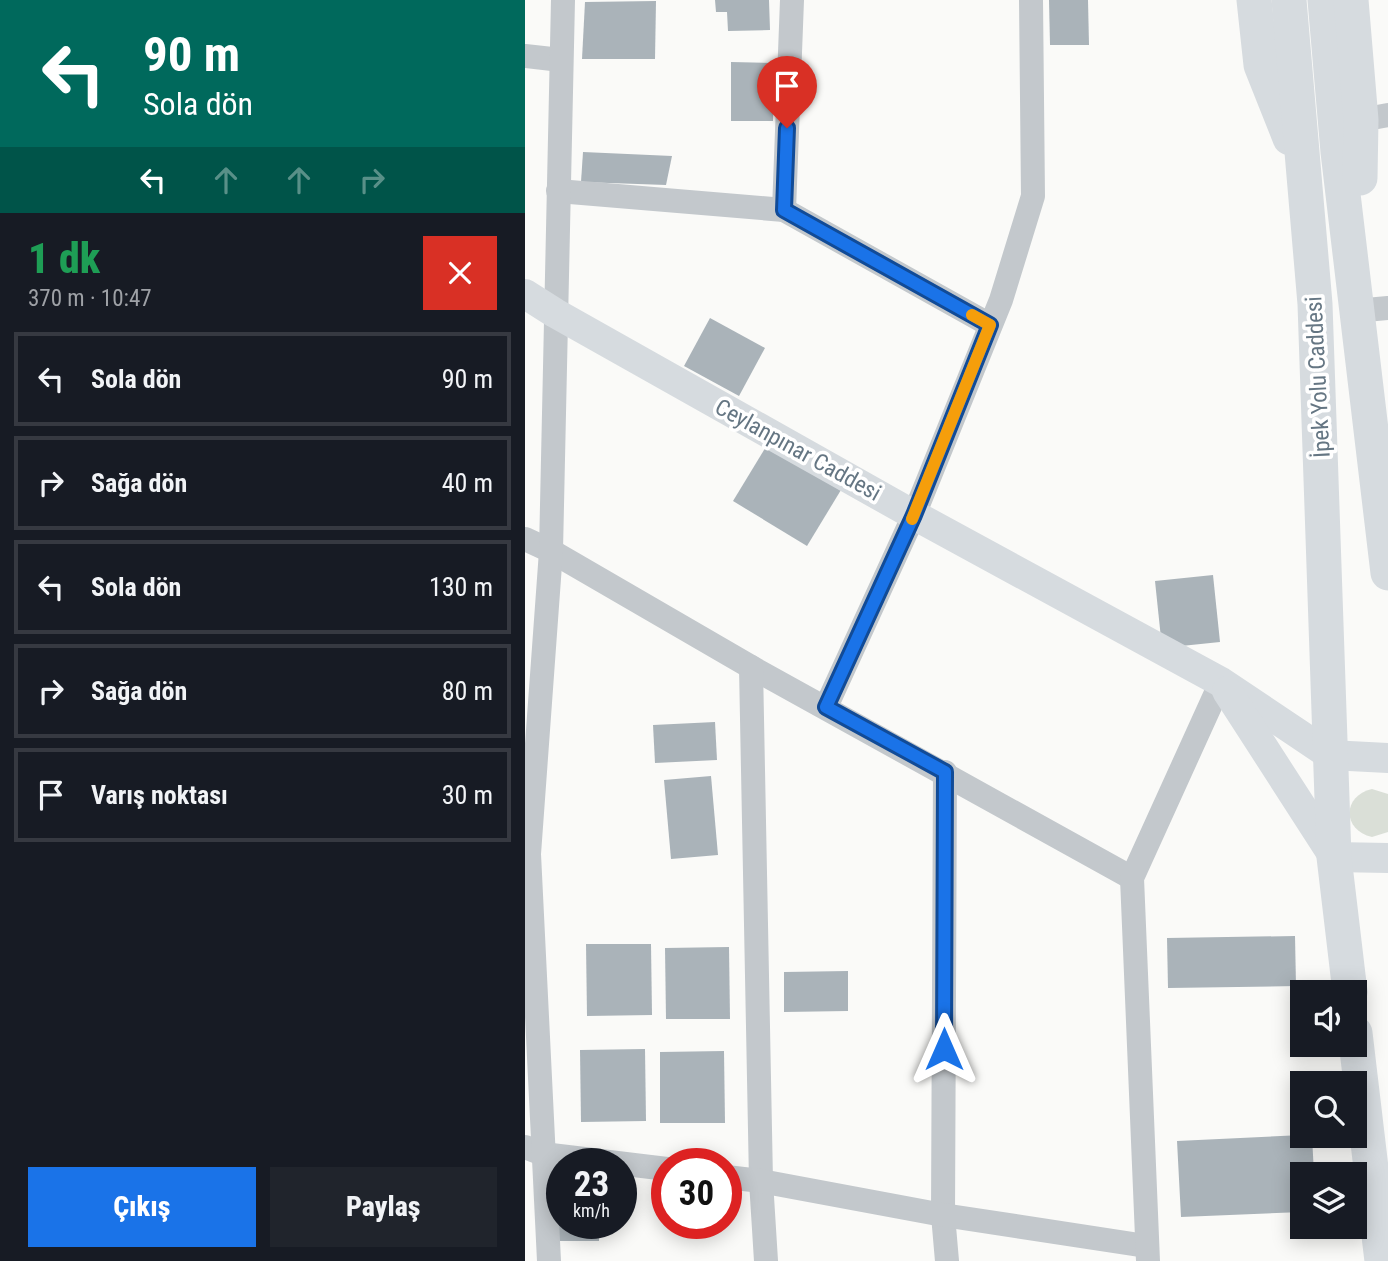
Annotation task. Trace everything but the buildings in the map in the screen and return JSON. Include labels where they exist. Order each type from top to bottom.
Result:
[{"type":"highway","points":[[1254,0],[1261,65],[1305,177]]},
{"type":"highway","name":"İpek Yolu Caddesi","points":[[1289,0],[1315,304],[1333,857],[1348,980]]},
{"type":"highway","name":"İpek Yolu Caddesi","points":[[1325,0],[1338,152],[1372,309],[1388,573]]},
{"type":"highway","points":[[1351,0],[1374,117],[1372,309]]},
{"type":"highway","points":[[1358,1057],[1382,1261]]},
{"type":"main road","name":"Ceylanpınar Caddesi","points":[[525,294],[914,515],[1221,682],[1330,755]]},
{"type":"main road","name":"Ceylanpınar Caddesi","points":[[1221,682],[1333,857]]},
{"type":"main road","points":[[1330,755],[1388,758]]},
{"type":"main road","points":[[1333,857],[1388,858]]},
{"type":"street","points":[[549,1261],[534,1151],[529,854],[551,551],[563,0]]},
{"type":"street","points":[[784,210],[792,0]]},
{"type":"street","points":[[826,707],[914,515],[1001,300],[1033,196],[1031,0]]},
{"type":"street","points":[[525,56],[561,60]]},
{"type":"street","points":[[558,191],[784,210],[990,325]]},
{"type":"street","points":[[525,539],[551,551],[751,667],[945,772],[1132,878]]},
{"type":"street","points":[[751,667],[761,1181],[766,1261]]},
{"type":"street","points":[[742,1179],[1147,1254],[1132,878],[1221,682]]},
{"type":"street","points":[[945,772],[943,1215],[947,1261]]},
{"type":"street","points":[[534,1151],[651,1167]]},
{"type":"shaded area","points":[[1372,789],[1388,794],[1388,832],[1372,837],[1355,828],[1349,813],[1355,798]]},
{"type":"slow traffic","points":[[912,519],[990,325],[972,315]]},
{"type":"route","points":[[787,128],[784,210],[990,325],[914,515],[826,707],[945,772],[944,1049]]}]
